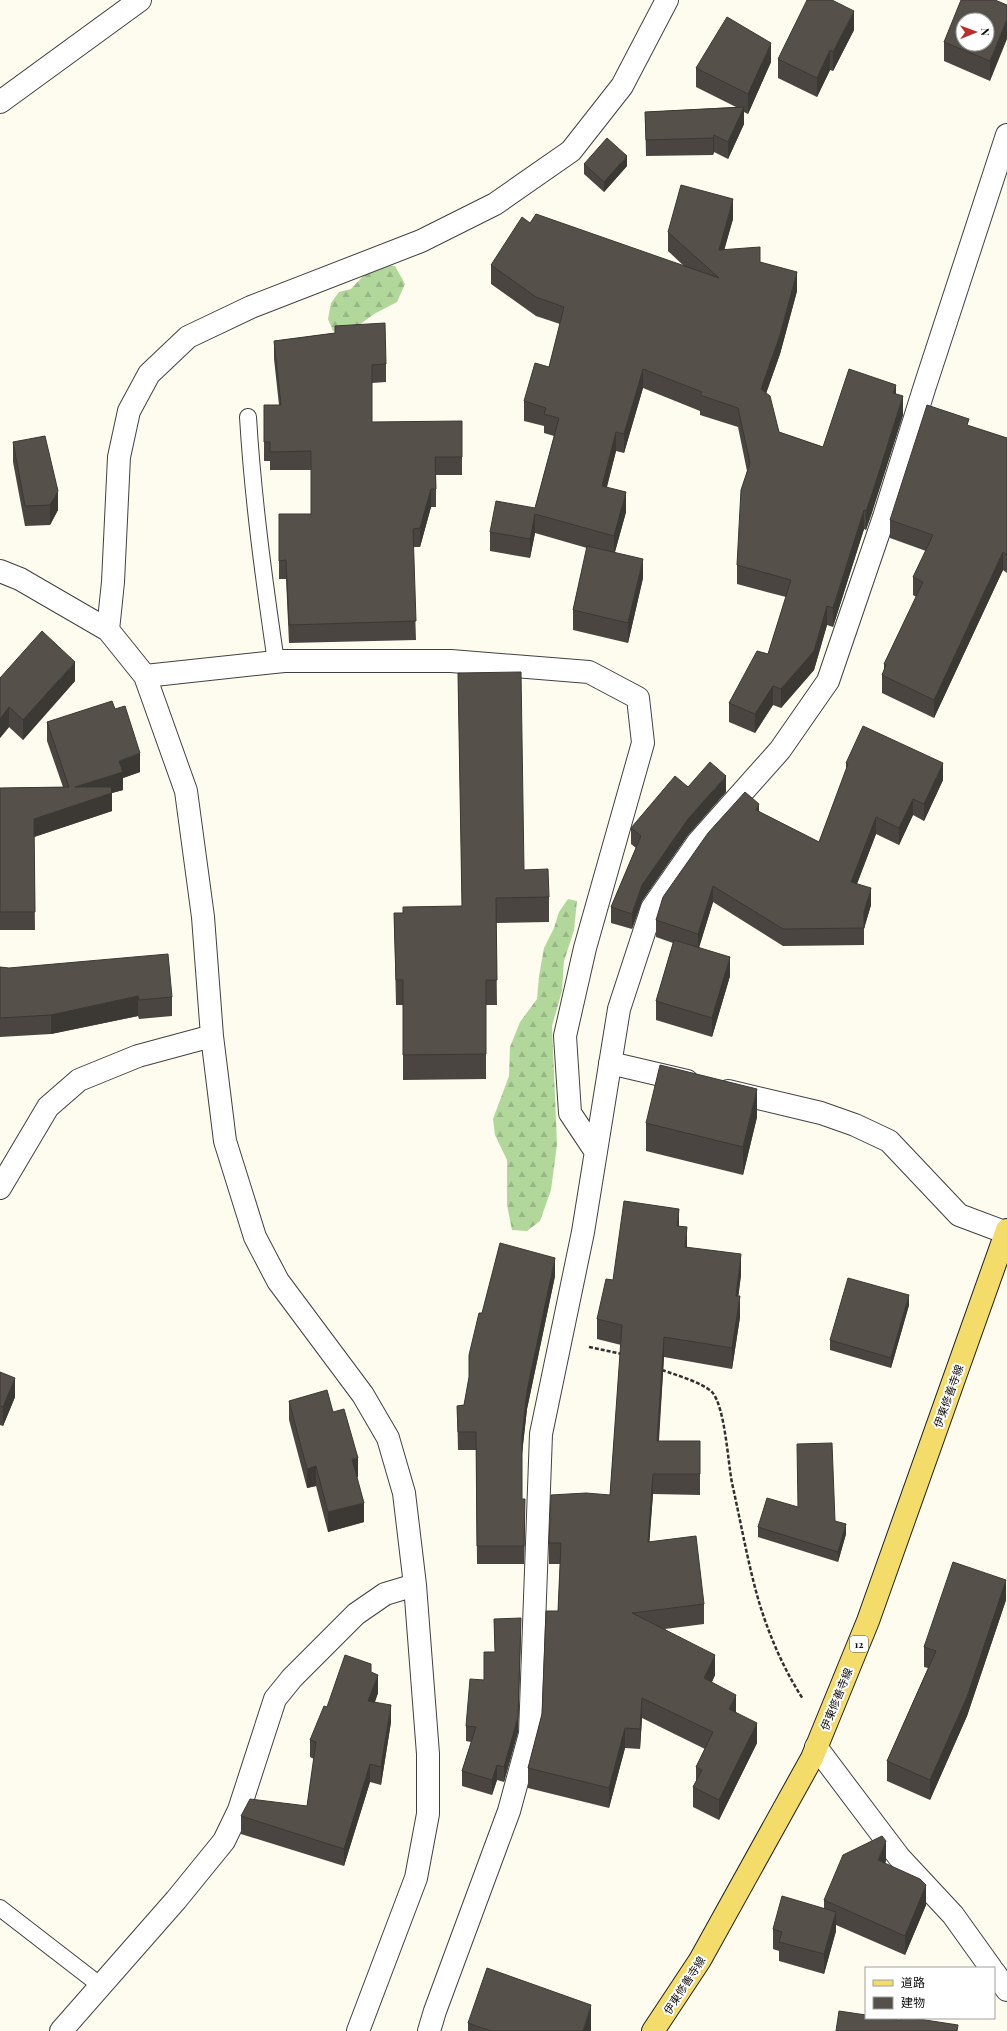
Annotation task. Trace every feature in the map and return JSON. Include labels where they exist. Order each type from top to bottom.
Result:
[{"type":"main road","name":"伊東修善寺線","points":[[653,2031],[700,1960],[808,1764],[868,1621],[1007,1232]]},
{"type":"street","points":[[0,102],[140,0]]},
{"type":"street","points":[[108,630],[113,582],[119,457],[129,411],[149,374],[188,337],[251,307],[420,241],[495,204],[571,151],[622,86],[667,0]]},
{"type":"street","points":[[429,2031],[509,1811],[530,1734],[541,1434],[584,1232],[619,1010],[652,908],[698,842],[780,750],[828,681],[884,517],[1007,135]]},
{"type":"street","points":[[0,570],[20,579],[108,630],[145,676],[186,791],[203,917],[212,1036],[225,1141],[254,1237],[278,1281],[363,1395],[388,1438],[404,1493],[415,1585],[428,1754],[428,1814],[416,1878],[358,2031]]},
{"type":"street","points":[[145,676],[276,662],[451,661],[589,672],[638,698],[643,743],[585,948],[565,1036],[570,1113],[596,1152]]},
{"type":"street","points":[[0,1188],[48,1107],[79,1080],[138,1056],[212,1036]]},
{"type":"street","points":[[610,1063],[820,1113],[855,1125],[889,1141],[959,1215],[1007,1232]]},
{"type":"street","points":[[61,2031],[176,1900],[224,1841],[239,1810],[275,1699],[288,1683],[356,1614],[385,1594],[415,1585]]},
{"type":"street","points":[[819,1739],[899,1857],[953,1915],[990,1967]]},
{"type":"street","points":[[995,1973],[1007,1990]]},
{"type":"lane","points":[[248,418],[252,480],[258,537],[276,662]]},
{"type":"lane","points":[[0,1908],[101,1986]]},
{"type":"path","points":[[560,1341],[629,1357]]},
{"type":"path","points":[[657,1368],[698,1384],[712,1392],[717,1402],[722,1417],[732,1483],[760,1602],[788,1676],[819,1739]]},
{"type":"green space","points":[[381,265],[395,266],[405,284],[397,302],[374,314],[347,334],[333,331],[328,319],[331,303],[339,292],[351,289],[364,275]]},
{"type":"green space","points":[[568,899],[577,901],[574,930],[564,961],[562,991],[552,1026],[557,1144],[551,1190],[540,1221],[527,1231],[512,1230],[507,1205],[507,1160],[495,1135],[493,1119],[509,1076],[510,1047],[520,1022],[537,999],[544,948],[554,928],[559,912]]},
{"type":"building","points":[[807,0],[832,0],[854,11],[833,52],[830,50],[817,78],[778,59]]},
{"type":"building","points":[[961,0],[995,0],[1007,5],[1007,19],[995,49],[995,12],[956,12]]},
{"type":"building","points":[[955,15],[955,47],[944,42]]},
{"type":"building","points":[[727,17],[771,43],[748,94],[696,68]]},
{"type":"building","points":[[968,52],[994,52],[990,61]]},
{"type":"building","points":[[744,107],[728,142],[714,135],[713,138],[646,140],[645,112]]},
{"type":"building","points":[[607,138],[627,156],[604,182],[584,164]]},
{"type":"building","points":[[681,185],[733,199],[719,250],[760,247],[760,262],[797,272],[780,335],[761,389],[770,396],[779,432],[823,447],[849,369],[896,385],[893,393],[903,396],[872,494],[866,511],[864,510],[833,608],[827,606],[814,651],[781,689],[773,686],[755,714],[729,703],[757,651],[768,654],[791,580],[737,565],[741,490],[750,463],[738,408],[700,395],[702,392],[643,369],[624,434],[616,432],[602,486],[626,492],[614,536],[535,514],[530,539],[490,532],[496,501],[535,508],[559,418],[544,414],[546,408],[524,401],[535,363],[549,367],[564,307],[536,297],[491,265],[522,217],[530,223],[536,214],[719,278],[668,232]]},
{"type":"building","points":[[385,323],[386,364],[372,365],[372,422],[462,421],[462,457],[435,457],[436,489],[431,489],[420,528],[413,529],[416,621],[289,625],[286,560],[279,561],[279,514],[311,514],[311,451],[270,452],[270,442],[264,442],[264,405],[281,405],[274,341],[335,333],[335,326]]},
{"type":"building","points":[[927,405],[969,419],[967,425],[1007,438],[1007,555],[1003,552],[934,700],[882,675],[886,665],[884,664],[923,582],[913,577],[933,535],[890,520]]},
{"type":"building","points":[[45,436],[58,491],[50,505],[25,506],[13,442]]},
{"type":"building","points":[[587,546],[643,559],[628,623],[573,610]]},
{"type":"building","points":[[42,631],[75,662],[23,720],[9,707],[0,719],[0,678]]},
{"type":"building","points":[[521,672],[524,870],[548,869],[549,897],[496,898],[497,980],[486,980],[486,1054],[403,1055],[403,980],[396,980],[394,913],[403,913],[403,907],[462,906],[458,673]]},
{"type":"building","points":[[112,701],[115,709],[125,706],[140,753],[119,761],[123,772],[75,787],[111,787],[112,793],[34,819],[35,912],[0,912],[0,788],[69,787],[47,722]]},
{"type":"building","points":[[863,726],[943,763],[924,804],[913,799],[899,828],[876,817],[851,882],[871,888],[864,912],[864,928],[783,929],[713,886],[698,934],[656,920],[663,897],[708,833],[745,792],[759,804],[756,810],[819,842],[848,764],[846,763]]},
{"type":"building","points":[[710,762],[726,776],[688,819],[642,885],[632,914],[611,907],[641,836],[631,828],[675,776],[688,787]]},
{"type":"building","points":[[674,940],[730,957],[712,1018],[656,1001]]},
{"type":"building","points":[[168,954],[172,997],[139,1000],[138,996],[51,1015],[0,1018],[0,967],[9,968]]},
{"type":"building","points":[[660,1065],[757,1089],[743,1147],[646,1123]]},
{"type":"building","points":[[624,1201],[679,1209],[677,1226],[687,1227],[685,1247],[741,1254],[736,1296],[740,1296],[732,1348],[664,1337],[657,1441],[700,1441],[700,1474],[653,1474],[648,1542],[696,1536],[704,1604],[632,1613],[715,1655],[704,1678],[736,1695],[729,1709],[757,1723],[719,1800],[693,1787],[702,1770],[696,1767],[713,1732],[642,1698],[640,1729],[625,1728],[609,1788],[528,1768],[542,1714],[546,1611],[558,1611],[561,1543],[549,1543],[551,1495],[586,1493],[610,1495],[622,1325],[597,1319],[606,1279],[613,1280]]},
{"type":"building","points":[[500,1243],[555,1258],[527,1391],[522,1436],[522,1499],[525,1499],[524,1546],[477,1546],[476,1432],[458,1432],[457,1406],[464,1405],[469,1377],[469,1355],[479,1313],[482,1313]]},
{"type":"building","points":[[848,1278],[909,1295],[891,1358],[830,1340]]},
{"type":"building","points":[[0,1372],[15,1378],[3,1407],[0,1406]]},
{"type":"building","points":[[327,1390],[333,1412],[344,1409],[358,1458],[352,1459],[364,1503],[328,1512],[316,1466],[307,1469],[289,1401]]},
{"type":"building","points":[[832,1443],[835,1521],[846,1524],[838,1552],[758,1527],[767,1498],[798,1507],[797,1444]]},
{"type":"building","points":[[953,1562],[1006,1580],[967,1697],[930,1780],[887,1761],[936,1651],[924,1647]]},
{"type":"building","points":[[521,1618],[518,1717],[504,1767],[497,1765],[492,1780],[462,1771],[476,1727],[466,1726],[470,1679],[484,1680],[484,1652],[495,1652],[494,1619]]},
{"type":"building","points":[[345,1655],[371,1664],[371,1672],[378,1675],[368,1701],[391,1705],[381,1767],[370,1764],[344,1849],[241,1816],[250,1799],[307,1806],[316,1742],[310,1740],[324,1706],[327,1707]]},
{"type":"building","points":[[882,1836],[886,1841],[878,1860],[920,1879],[926,1885],[905,1936],[824,1900],[843,1855]]},
{"type":"building","points":[[782,1896],[836,1912],[824,1954],[779,1942],[782,1932],[773,1929]]},
{"type":"building","points":[[487,1968],[591,2005],[583,2031],[491,2031],[468,2023]]},
{"type":"building","points":[[839,2011],[865,2015],[865,2019],[919,2019],[958,2025],[957,2031],[836,2031]]}]
